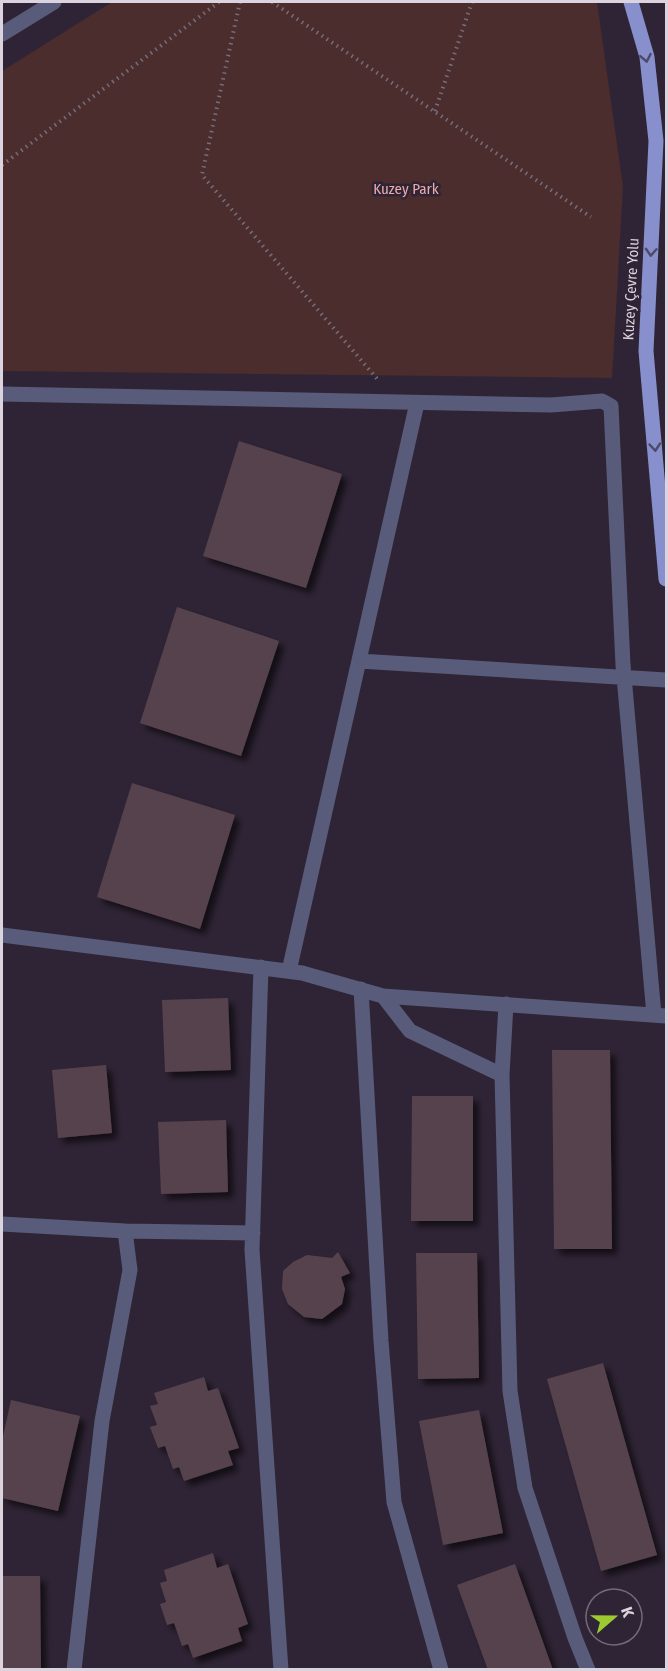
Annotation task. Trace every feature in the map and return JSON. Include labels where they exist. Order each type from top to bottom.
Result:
[{"type":"main road","name":"Kuzey Çevre Yolu","points":[[631,2],[646,57],[656,141],[646,351],[666,579]]},
{"type":"street","points":[[2,34],[54,2]]},
{"type":"street","points":[[2,394],[417,404],[551,405],[602,401],[610,406],[624,677],[660,1016],[383,996],[302,973],[2,935]]},
{"type":"street","points":[[289,971],[417,404]]},
{"type":"street","points":[[359,661],[666,680]]},
{"type":"street","points":[[261,968],[253,1233],[256,1320],[281,1670]]},
{"type":"street","points":[[361,989],[381,1341],[394,1502],[441,1670]]},
{"type":"street","points":[[383,996],[410,1031],[502,1075]]},
{"type":"street","points":[[506,1004],[502,1075],[510,1391],[525,1488],[575,1638],[588,1670]]},
{"type":"street","points":[[2,1224],[125,1231],[253,1233]]},
{"type":"street","points":[[74,1670],[102,1421],[130,1270],[125,1231]]},
{"type":"path","points":[[2,165],[219,2]]},
{"type":"path","points":[[240,2],[202,175],[398,403]]},
{"type":"path","points":[[272,2],[591,217]]},
{"type":"path","points":[[435,111],[472,2]]},
{"type":"green space","name":"Kuzey Park","points":[[112,2],[597,2],[623,187],[612,378],[2,371],[2,71]]},
{"type":"building","points":[[239,441],[342,474],[306,588],[203,556]]},
{"type":"building","points":[[177,607],[279,641],[241,756],[140,723]]},
{"type":"building","points":[[132,783],[235,815],[200,929],[97,897]]},
{"type":"building","points":[[228,998],[231,1070],[165,1072],[162,1000]]},
{"type":"building","points":[[552,1050],[610,1050],[612,1249],[554,1249]]},
{"type":"building","points":[[106,1065],[112,1133],[58,1138],[52,1070]]},
{"type":"building","points":[[412,1096],[473,1096],[473,1221],[411,1221]]},
{"type":"building","points":[[226,1120],[228,1192],[161,1194],[158,1122]]},
{"type":"building","points":[[338,1252],[350,1273],[341,1277],[345,1289],[342,1304],[322,1319],[304,1317],[288,1304],[282,1289],[283,1271],[293,1262],[307,1255],[332,1258]]},
{"type":"building","points":[[416,1253],[477,1253],[479,1378],[418,1379]]},
{"type":"building","points":[[603,1363],[657,1555],[601,1571],[547,1379]]},
{"type":"building","points":[[204,1377],[208,1391],[218,1388],[239,1448],[228,1451],[233,1465],[184,1481],[179,1467],[173,1469],[165,1446],[158,1448],[150,1427],[157,1425],[150,1406],[158,1404],[154,1393]]},
{"type":"building","points":[[11,1400],[80,1416],[58,1511],[2,1498],[2,1441]]},
{"type":"building","points":[[479,1410],[503,1533],[443,1545],[419,1421]]},
{"type":"building","points":[[213,1553],[217,1568],[228,1564],[248,1624],[238,1628],[242,1641],[193,1658],[188,1644],[182,1646],[174,1623],[167,1625],[160,1604],[166,1602],[160,1583],[167,1581],[164,1570]]},
{"type":"building","points":[[515,1564],[553,1670],[488,1670],[457,1585]]},
{"type":"building","points":[[2,1576],[40,1576],[41,1670],[2,1670]]}]
